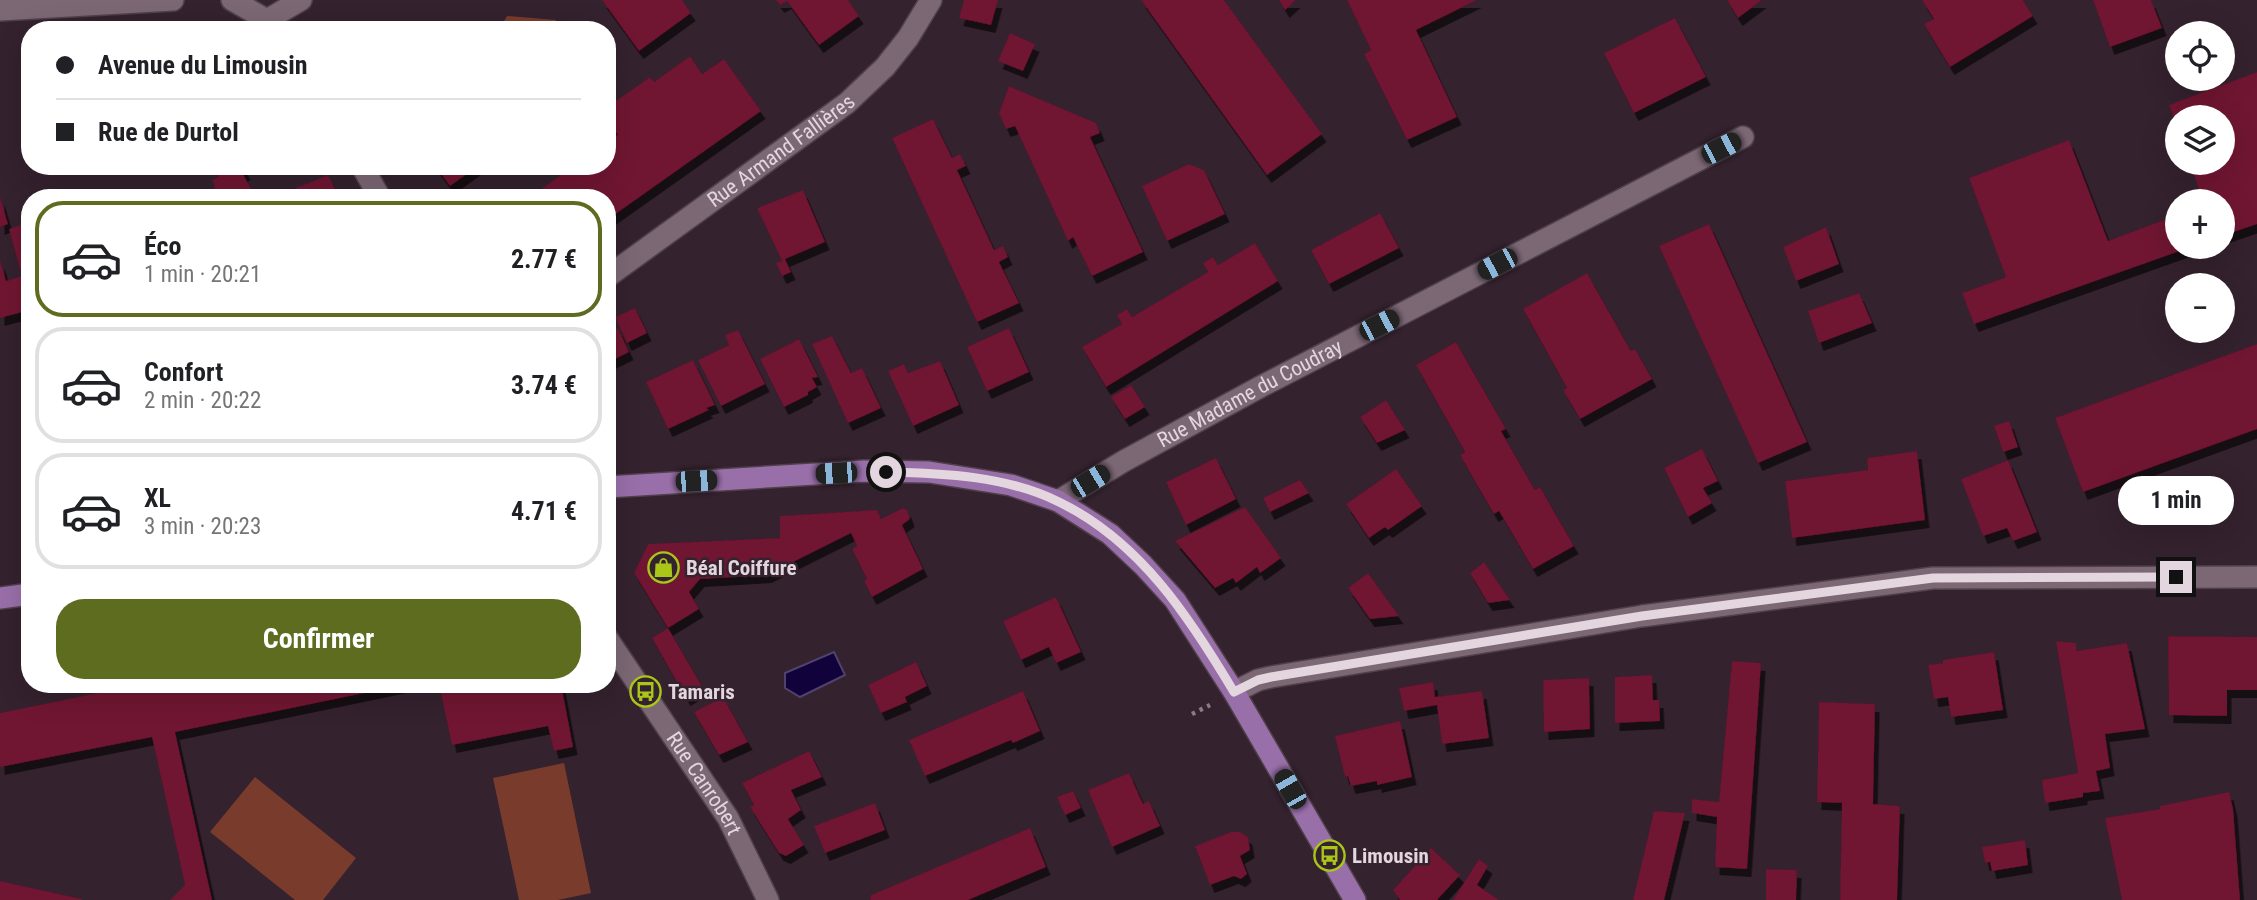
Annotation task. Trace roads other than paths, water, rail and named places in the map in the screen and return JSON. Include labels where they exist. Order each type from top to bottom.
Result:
[{"type":"main road","points":[[616,486],[864,471],[929,472],[1011,485],[1058,501],[1110,534],[1175,600],[1234,692],[1355,900]]},
{"type":"main road","points":[[0,597],[21,595]]},
{"type":"street","points":[[0,10],[173,0]]},
{"type":"street","points":[[232,0],[264,21]]},
{"type":"street","points":[[275,21],[301,0]]},
{"type":"street","name":"Rue Armand Fallières","points":[[616,270],[847,103],[884,67],[908,38],[931,0]]},
{"type":"street","name":"Rue Madame du Coudray","points":[[1058,501],[1124,461],[1260,387],[1743,137]]},
{"type":"street","points":[[1234,692],[1258,680],[1560,629],[1933,578],[2257,577]]},
{"type":"street","name":"Rue Canrobert","points":[[616,652],[727,818],[767,900]]},
{"type":"place","name":"Béal Coiffure","points":[[663,568]]},
{"type":"place","name":"Tamaris","points":[[645,692]]},
{"type":"place","name":"Limousin","points":[[1329,856]]}]
